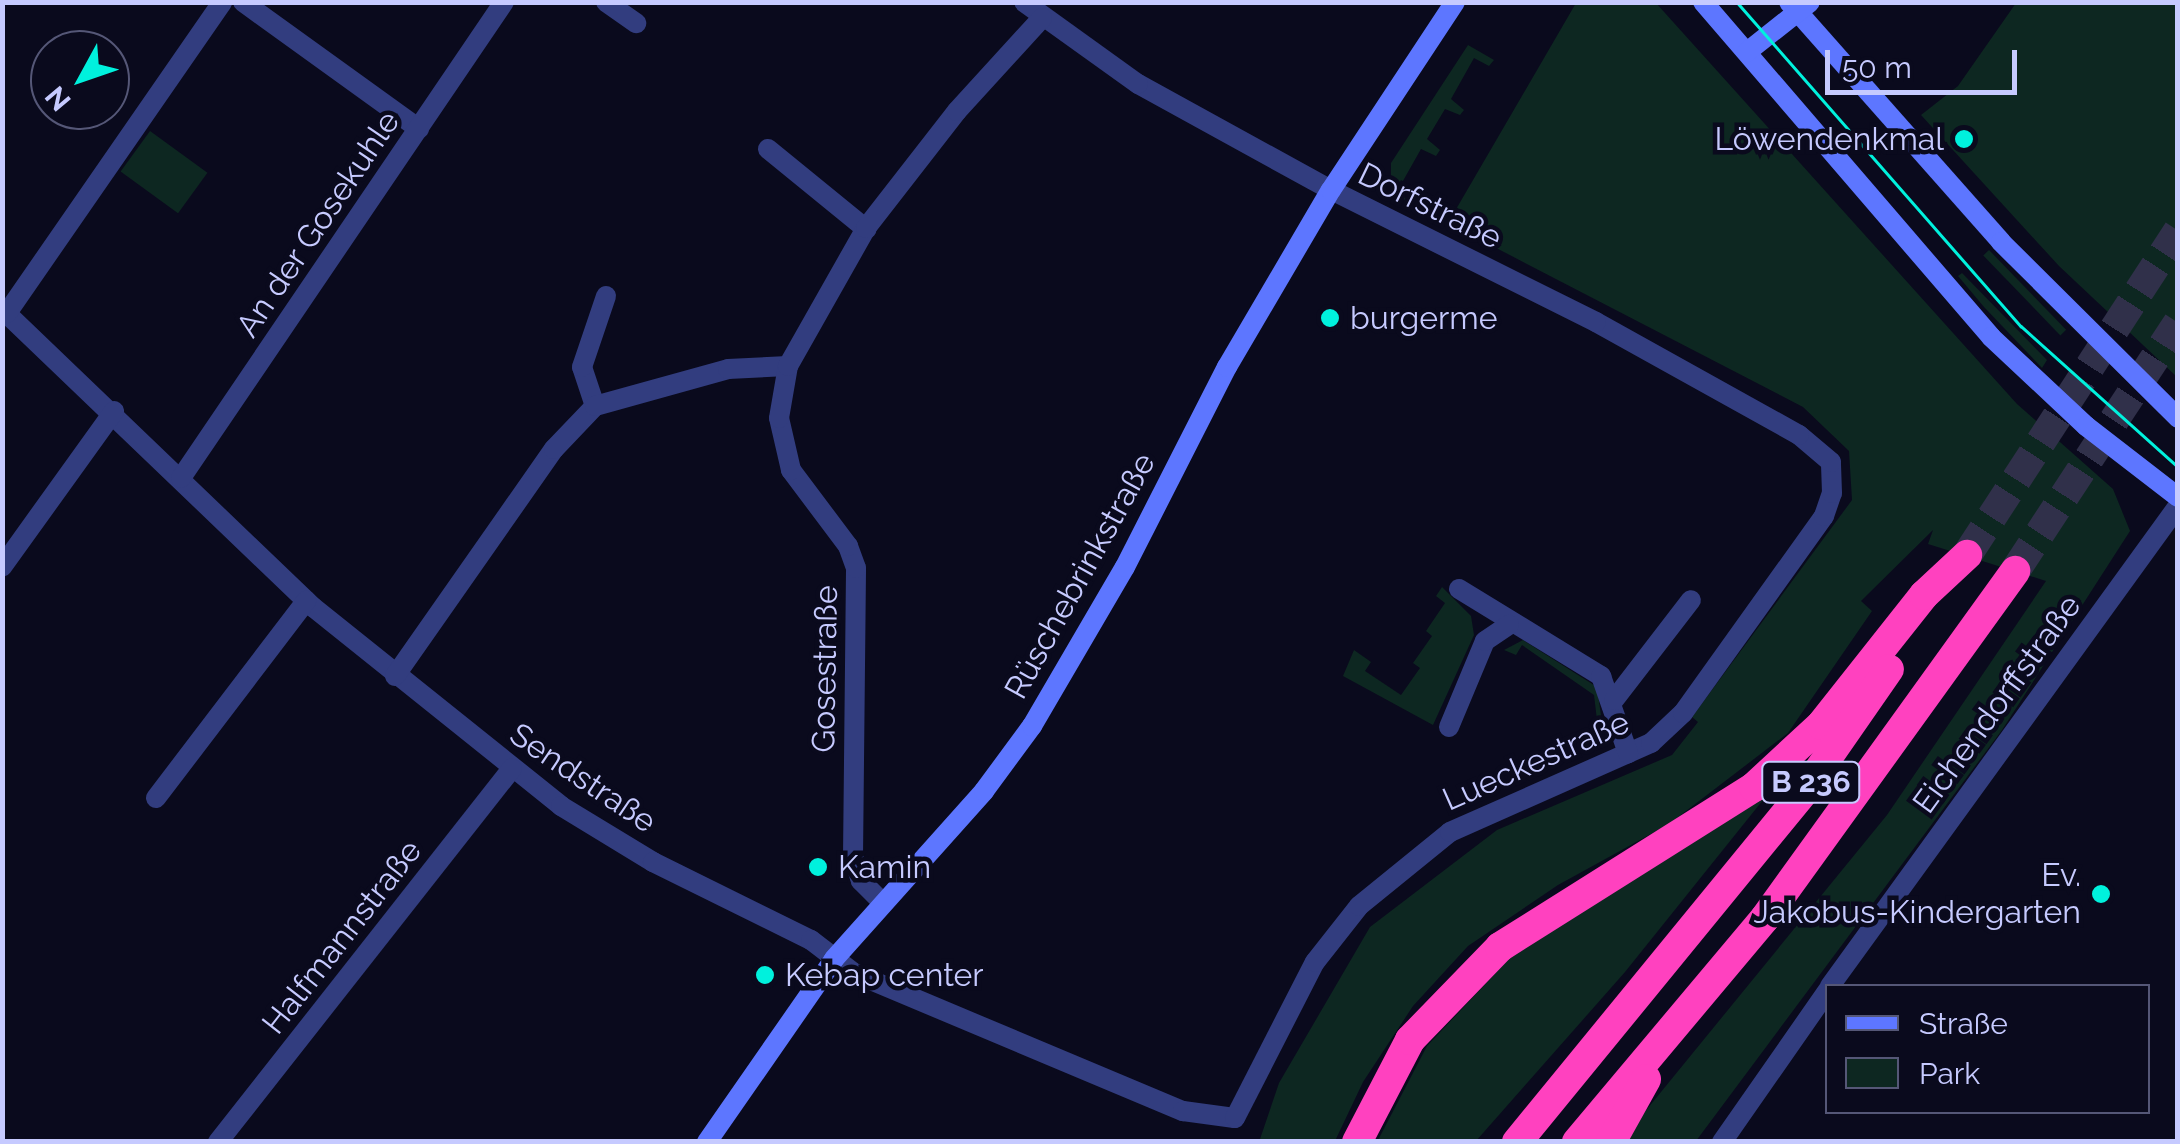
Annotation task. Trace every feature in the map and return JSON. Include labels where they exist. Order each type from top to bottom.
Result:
[{"type":"highway","name":"B 236","points":[[1357,1142],[1410,1040],[1500,946],[1754,787],[1820,725],[1924,596],[1967,555],[1806,790],[1517,1142]]},
{"type":"highway","name":"B 236","points":[[1577,1142],[1662,1045],[1869,780],[2014,572]]},
{"type":"highway","points":[[1611,1142],[1662,1045]]},
{"type":"main road","name":"Rüschebrinkstraße","points":[[707,1142],[834,959],[984,791],[1032,726],[1125,567],[1227,366],[1331,190],[1455,2]]},
{"type":"main road","points":[[1703,2],[1991,337],[2086,426],[2178,496]]},
{"type":"main road","points":[[1747,52],[1798,5],[2014,256],[2178,418]]},
{"type":"street","name":"Sendstraße","points":[[222,2],[5,311],[114,411],[306,601],[512,770],[653,862],[810,940],[834,959],[1183,1111],[1234,1118]]},
{"type":"street","points":[[243,2],[419,129]]},
{"type":"street","name":"An der Gosekuhle","points":[[181,478],[504,2]]},
{"type":"street","points":[[606,2],[636,23]]},
{"type":"street","name":"Dorfstraße","points":[[1024,2],[1138,84],[1331,190],[1596,322],[1820,448]]},
{"type":"street","name":"Gosestraße","points":[[882,902],[861,880],[853,857],[856,568],[848,546],[791,470],[779,418],[788,366],[866,229],[957,111],[1042,18]]},
{"type":"street","points":[[768,149],[866,229]]},
{"type":"street","points":[[596,406],[582,367],[606,296]]},
{"type":"street","points":[[395,676],[554,448],[596,406],[728,370],[788,366]]},
{"type":"street","points":[[2,566],[114,411]]},
{"type":"street","name":"Lueckestraße","points":[[1234,1118],[1315,962],[1360,906],[1450,832],[1651,743],[1683,714],[1824,516],[1833,479],[1820,448]]},
{"type":"street","name":"Eichendorffstraße","points":[[1832,984],[2178,506]]},
{"type":"street","points":[[1459,589],[1509,625],[1562,647],[1601,676],[1614,700],[1628,753]]},
{"type":"street","points":[[1614,700],[1691,600]]},
{"type":"street","points":[[156,798],[306,601]]},
{"type":"street","points":[[1450,727],[1485,640],[1509,625]]},
{"type":"street","name":"Halfmannstraße","points":[[218,1142],[512,770]]},
{"type":"street","name":"Eichendorffstraße","points":[[1722,1142],[1825,994]]},
{"type":"green space","points":[[1576,3],[1656,3],[2017,404],[2113,489],[2130,531],[2002,730],[1696,1141],[1621,1141],[1887,815],[2046,581],[1928,544],[1933,530],[1861,601],[1872,611],[1788,733],[1669,824],[1558,885],[1468,946],[1413,1006],[1363,1082],[1335,1141],[1259,1142],[1279,1083],[1370,927],[1497,830],[1672,755],[1698,722],[1692,717],[1852,500],[1849,451],[1803,407],[1448,223]]},
{"type":"green space","points":[[2016,3],[2177,3],[2177,377],[2059,266],[1921,115],[1958,86]]},
{"type":"green space","points":[[1468,45],[1494,60],[1489,66],[1474,58],[1451,99],[1464,110],[1460,115],[1445,109],[1427,139],[1440,150],[1436,156],[1421,149],[1399,188],[1409,203],[1391,191],[1391,163]]},
{"type":"green space","points":[[150,131],[207,173],[178,213],[121,171]]},
{"type":"green space","points":[[1989,250],[2066,330],[2060,335],[1983,256]]},
{"type":"green space","points":[[1962,273],[2047,360],[2042,368],[1984,307],[1958,276]]},
{"type":"green space","points":[[1442,587],[1471,616],[1474,635],[1433,725],[1343,676],[1354,650],[1371,662],[1365,671],[1401,695],[1420,668],[1413,663],[1432,636],[1426,631],[1445,603],[1436,596]]},
{"type":"green space","points":[[1523,640],[1597,687],[1605,744],[1600,745],[1594,695],[1522,645],[1516,655],[1504,650]]},
{"type":"green space","points":[[1757,798],[1763,800],[1625,972],[1476,1141],[1377,1142],[1427,1046],[1509,959]]},
{"type":"tunnel","points":[[1967,555],[2178,231]]},
{"type":"tunnel","points":[[2015,571],[2178,323]]},
{"type":"tram line","points":[[1737,2],[2021,326],[2178,467]]},
{"type":"place","name":"Löwendenkmal","points":[[1964,139]]},
{"type":"place","name":"burgerme","points":[[1330,318]]},
{"type":"place","name":"Kamin","points":[[818,867]]},
{"type":"place","name":"Ev. Jakobus-Kindergarten","points":[[2101,894]]},
{"type":"place","name":"Kebap center","points":[[765,975]]}]
